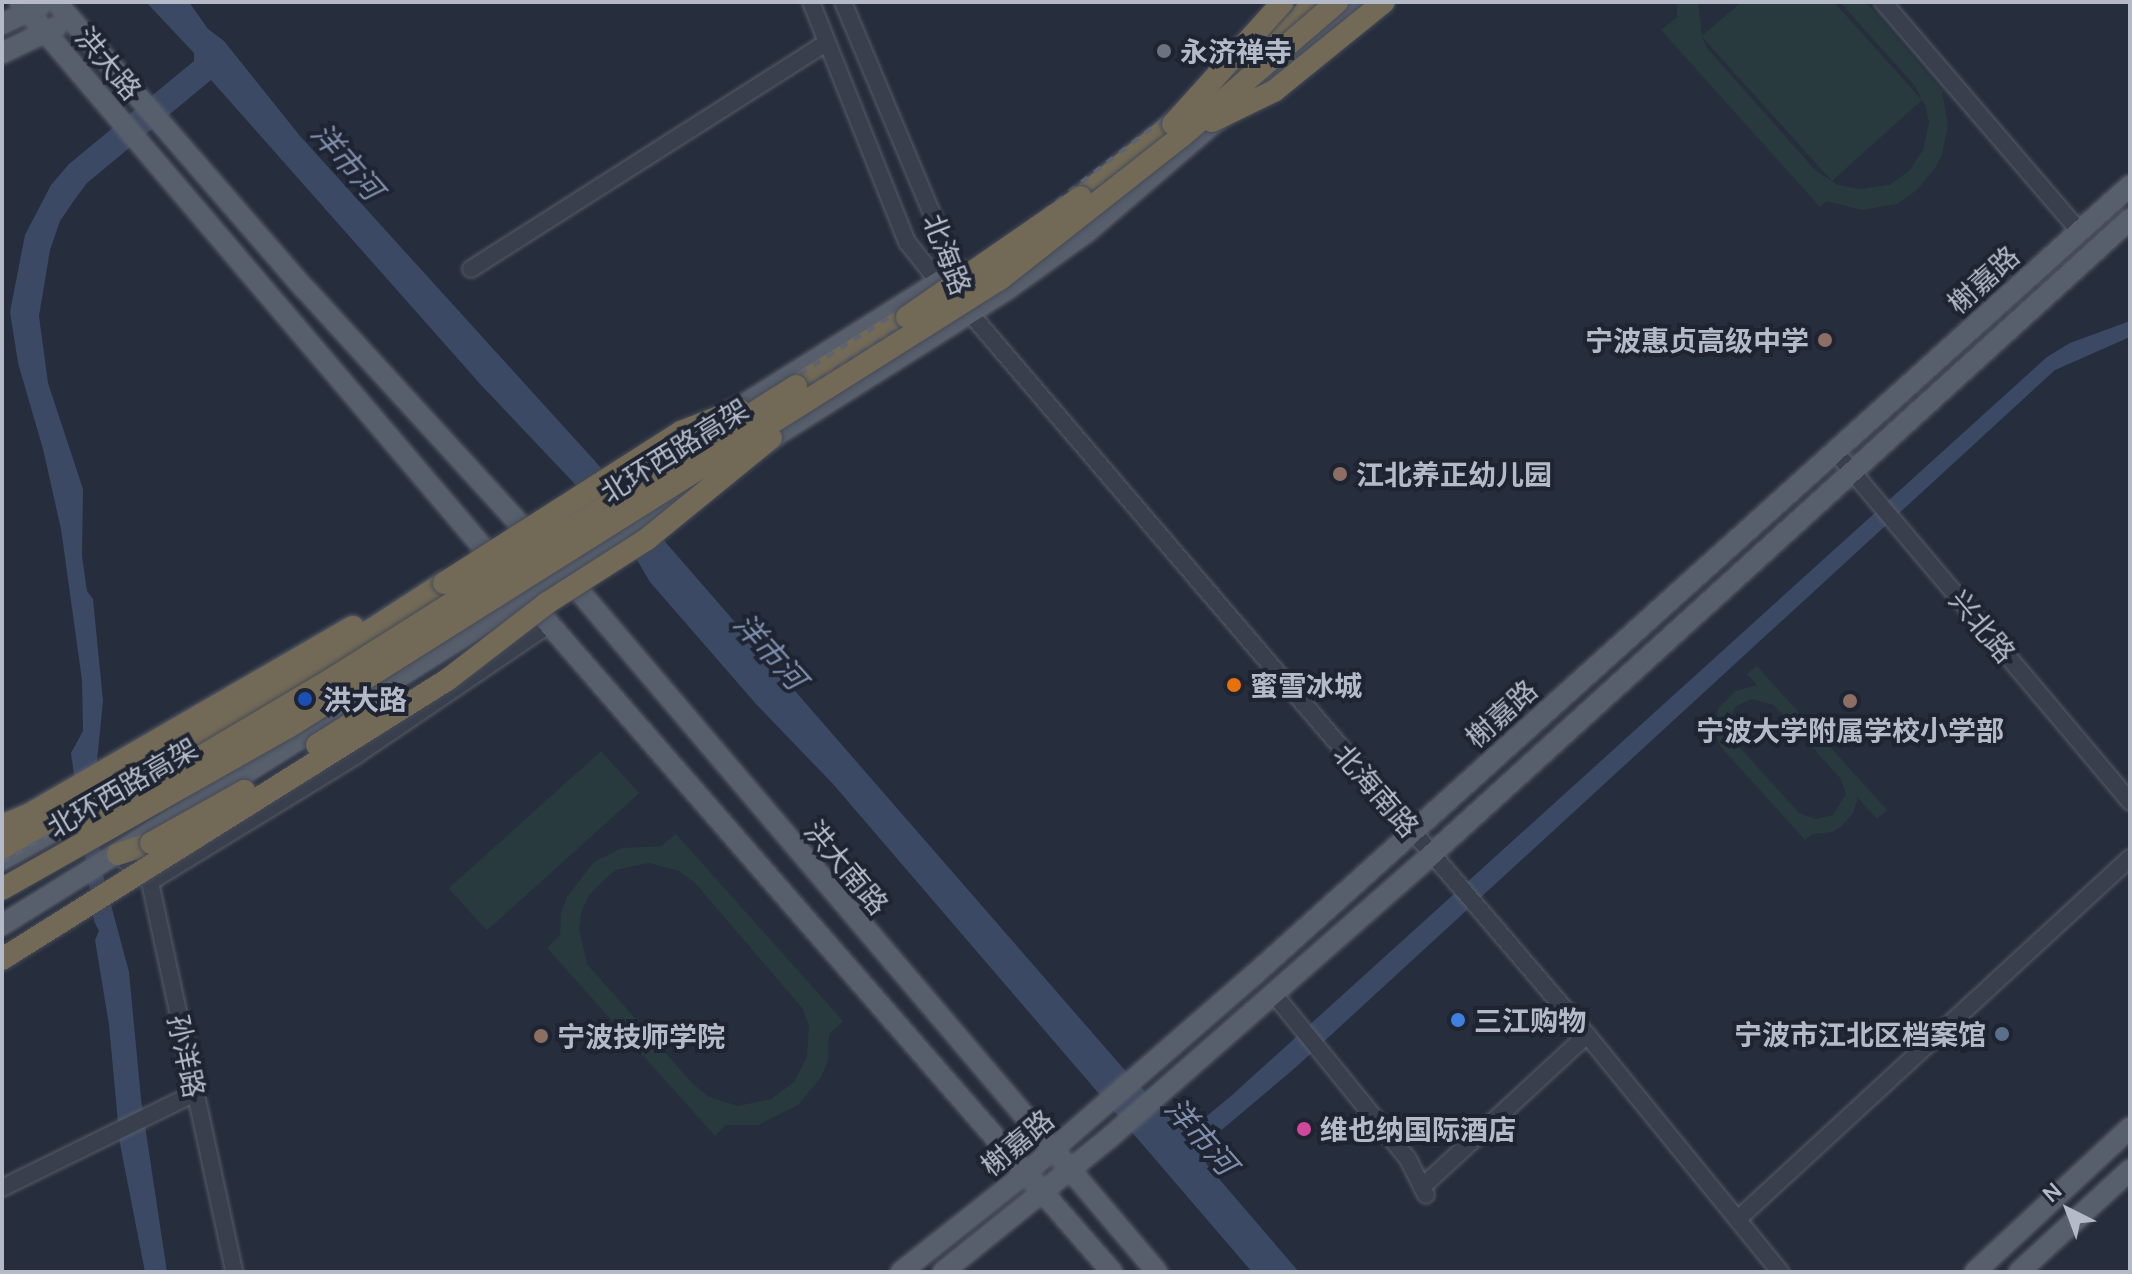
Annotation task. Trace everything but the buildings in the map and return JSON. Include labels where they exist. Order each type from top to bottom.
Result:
[{"type":"highway","points":[[1177,130],[1283,2]]},
{"type":"highway","name":"北环西路高架","points":[[2,874],[330,680],[796,386],[1023,238],[1177,130],[1317,2]]},
{"type":"highway","name":"北环西路高架","points":[[2,889],[287,728],[1000,279],[1177,130],[1337,2]]},
{"type":"highway","points":[[1177,130],[1274,91],[1384,2]]},
{"type":"highway","points":[[118,854],[151,843],[232,799],[647,539],[838,381]]},
{"type":"highway","points":[[2,848],[294,680],[681,432],[796,386]]},
{"type":"highway","points":[[2,826],[30,814],[308,650],[444,583]]},
{"type":"highway","points":[[2,959],[447,680],[542,607]]},
{"type":"main road","name":"洪大路","points":[[56,2],[305,289],[495,498]]},
{"type":"main road","points":[[2,860],[169,767],[497,564],[1022,230],[1177,110],[1303,2]]},
{"type":"main road","points":[[2,925],[54,891],[542,607],[563,572],[971,312],[1088,231],[1354,2]]},
{"type":"main road","name":"洪大路","points":[[32,5],[46,33],[497,564]]},
{"type":"main road","points":[[2,24],[32,5]]},
{"type":"main road","points":[[2,53],[70,18]]},
{"type":"main road","name":"榭嘉路","points":[[901,1272],[1026,1173],[1154,1062],[2130,186]]},
{"type":"main road","name":"榭嘉路","points":[[943,1272],[1277,998],[1435,858],[1857,475],[2130,219]]},
{"type":"main road","name":"洪大南路","points":[[495,498],[563,572],[1051,1151],[1157,1272]]},
{"type":"main road","points":[[497,564],[542,607],[1112,1272]]},
{"type":"main road","points":[[2,916],[54,891]]},
{"type":"main road","points":[[1975,1272],[2130,1128]]},
{"type":"main road","points":[[2019,1272],[2130,1170]]},
{"type":"street","name":"北海路","points":[[811,2],[907,242],[937,283],[971,312]]},
{"type":"street","name":"北海路","points":[[843,2],[957,270],[971,312]]},
{"type":"street","points":[[1883,2],[2079,231]]},
{"type":"street","points":[[471,269],[823,45]]},
{"type":"street","name":"北海南路","points":[[971,312],[1587,1035],[1780,1272]]},
{"type":"street","name":"兴北路","points":[[1834,450],[2130,802]]},
{"type":"street","points":[[118,854],[150,882],[357,755],[542,607]]},
{"type":"street","points":[[1738,1219],[2130,858]]},
{"type":"street","name":"孙洋路","points":[[150,882],[234,1272]]},
{"type":"street","points":[[1277,998],[1408,1159],[1424,1191],[1587,1035]]},
{"type":"street","points":[[2,1188],[195,1093]]},
{"type":"shaded area","points":[[1677,2],[1698,2],[1702,36],[1741,2],[1834,2],[1922,100],[1915,86],[1840,2],[1866,2],[1942,91],[1948,125],[1942,155],[1935,168],[1917,190],[1897,204],[1862,210],[1826,201],[1820,207],[1661,30],[1677,17]],"holes":[[[1702,37],[1832,181],[1922,100],[1929,122],[1923,150],[1909,171],[1889,185],[1859,189],[1838,185],[1815,170],[1707,48]]]},
{"type":"shaded area","points":[[1757,666],[1887,810],[1877,819],[1858,798],[1853,813],[1841,827],[1832,832],[1813,834],[1805,840],[1720,746],[1715,730],[1718,709],[1735,691],[1757,685],[1747,674]],"holes":[[[1751,699],[1774,705],[1841,779],[1846,794],[1833,815],[1816,819],[1799,813],[1733,740],[1731,716],[1735,707]]]},
{"type":"shaded area","points":[[601,751],[639,793],[487,931],[449,888]]},
{"type":"shaded area","points":[[676,834],[843,1021],[829,1034],[828,1061],[821,1077],[798,1105],[758,1125],[726,1125],[715,1136],[547,948],[560,935],[561,913],[567,897],[594,862],[622,848],[661,846]],"holes":[[[649,863],[679,871],[695,883],[803,1009],[809,1026],[807,1057],[794,1082],[771,1099],[738,1106],[709,1097],[692,1083],[587,964],[579,928],[582,910],[590,894],[615,870]]]},
{"type":"water","name":"洋市河","points":[[146,2],[189,2],[208,29],[224,41],[300,136],[594,460],[1123,1068],[1181,1130],[1190,1130],[1231,1096],[2047,357],[2070,343],[2130,321],[2130,337],[2055,370],[1295,1068],[1206,1143],[1202,1156],[1208,1166],[1299,1272],[1252,1272],[833,784],[756,704],[650,582],[634,555],[572,481],[481,385],[211,80],[87,183],[75,199],[60,221],[50,250],[39,316],[48,383],[83,489],[82,556],[87,591],[93,599],[103,701],[94,791],[103,875],[129,972],[141,1099],[167,1272],[145,1272],[120,1144],[109,1025],[95,940],[99,931],[94,921],[71,753],[83,731],[82,680],[61,529],[43,449],[18,363],[10,312],[25,235],[51,185],[69,164],[194,61],[194,53]]},
{"type":"railway","points":[[2,862],[300,691],[980,260],[1165,118],[1301,2]]},
{"type":"railway","points":[[2,879],[308,706],[991,269],[1177,129],[1325,2]]},
{"type":"place","name":"永济禅寺","points":[[1164,51]]},
{"type":"place","name":"宁波惠贞高级中学","points":[[1825,340]]},
{"type":"place","name":"江北养正幼儿园","points":[[1340,474]]},
{"type":"place","name":"蜜雪冰城","points":[[1234,685]]},
{"type":"place","name":"洪大路","points":[[305,699]]},
{"type":"place","name":"宁波大学附属学校小学部","points":[[1850,701]]},
{"type":"place","name":"三江购物","points":[[1458,1020]]},
{"type":"place","name":"宁波市江北区档案馆","points":[[2002,1034]]},
{"type":"place","name":"宁波技师学院","points":[[541,1036]]},
{"type":"place","name":"维也纳国际酒店","points":[[1304,1129]]}]
